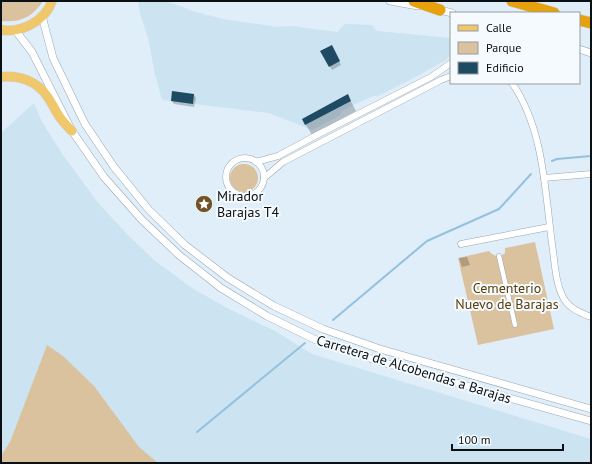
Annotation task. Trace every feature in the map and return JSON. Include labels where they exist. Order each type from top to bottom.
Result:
[{"type":"highway","points":[[414,1],[440,10]]},
{"type":"highway","points":[[512,1],[550,12]]},
{"type":"highway","points":[[580,20],[591,23]]},
{"type":"main road","points":[[1,31],[15,30],[30,26],[42,16],[52,1]]},
{"type":"main road","points":[[1,77],[22,78],[35,84],[47,95],[62,120],[72,131]]},
{"type":"street","points":[[390,1],[450,12]]},
{"type":"street","name":"Carretera de Alcobendas a Barajas","points":[[42,16],[53,58],[85,124],[114,167],[149,210],[186,245],[228,278],[274,306],[323,329],[380,349],[591,409]]},
{"type":"street","name":"Carretera de Alcobendas a Barajas","points":[[15,30],[32,52],[72,131],[104,178],[142,220],[168,245],[221,288],[267,316],[316,340],[378,361],[591,421]]},
{"type":"street","points":[[580,49],[591,53]]},
{"type":"street","points":[[256,162],[278,156],[371,109],[431,77],[450,64]]},
{"type":"street","points":[[264,178],[283,162],[450,76]]},
{"type":"street","points":[[513,84],[520,94],[532,120],[544,178],[549,227],[558,283],[564,299],[575,311],[591,317]]},
{"type":"street","points":[[244,158],[256,162],[260,166],[264,178],[260,190],[249,196],[237,195],[228,186],[226,180],[228,168],[232,163],[244,158]]},
{"type":"street","points":[[544,178],[591,174]]},
{"type":"street","points":[[461,244],[549,227]]},
{"type":"street","points":[[499,256],[515,325]]},
{"type":"shaded area","points":[[138,1],[166,1],[196,12],[223,19],[277,27],[291,26],[337,32],[345,24],[372,25],[377,31],[450,38],[450,55],[446,60],[410,80],[378,96],[374,96],[342,111],[339,116],[312,130],[269,113],[162,100],[148,38],[140,14]]},
{"type":"shaded area","points":[[34,103],[42,122],[63,155],[99,204],[154,260],[192,288],[227,308],[275,331],[312,354],[591,439],[591,463],[1,463],[1,137],[2,132]]},
{"type":"green space","points":[[1,1],[43,1],[35,11],[25,18],[14,21],[1,21]]},
{"type":"green space","points":[[244,164],[254,168],[258,178],[254,188],[244,192],[234,188],[230,178],[234,168]]},
{"type":"green space","name":"Cementerio Nuevo de Barajas","points":[[535,242],[554,329],[478,345],[458,258],[489,251],[494,255],[501,256],[505,253],[505,248]]},
{"type":"green space","points":[[47,345],[63,356],[94,386],[139,447],[158,463],[1,463],[1,456],[10,442]]},
{"type":"building","points":[[332,45],[340,61],[329,67],[320,51]]},
{"type":"building","points":[[172,91],[194,94],[193,104],[171,101]]},
{"type":"building","points":[[348,94],[351,101],[305,125],[302,119]]},
{"type":"waterway","points":[[552,161],[557,159],[591,156]]},
{"type":"waterway","points":[[333,320],[427,241],[499,209],[531,174]]},
{"type":"waterway","points":[[197,432],[305,343]]},
{"type":"place","name":"Mirador Barajas T4","points":[[204,204]]}]
